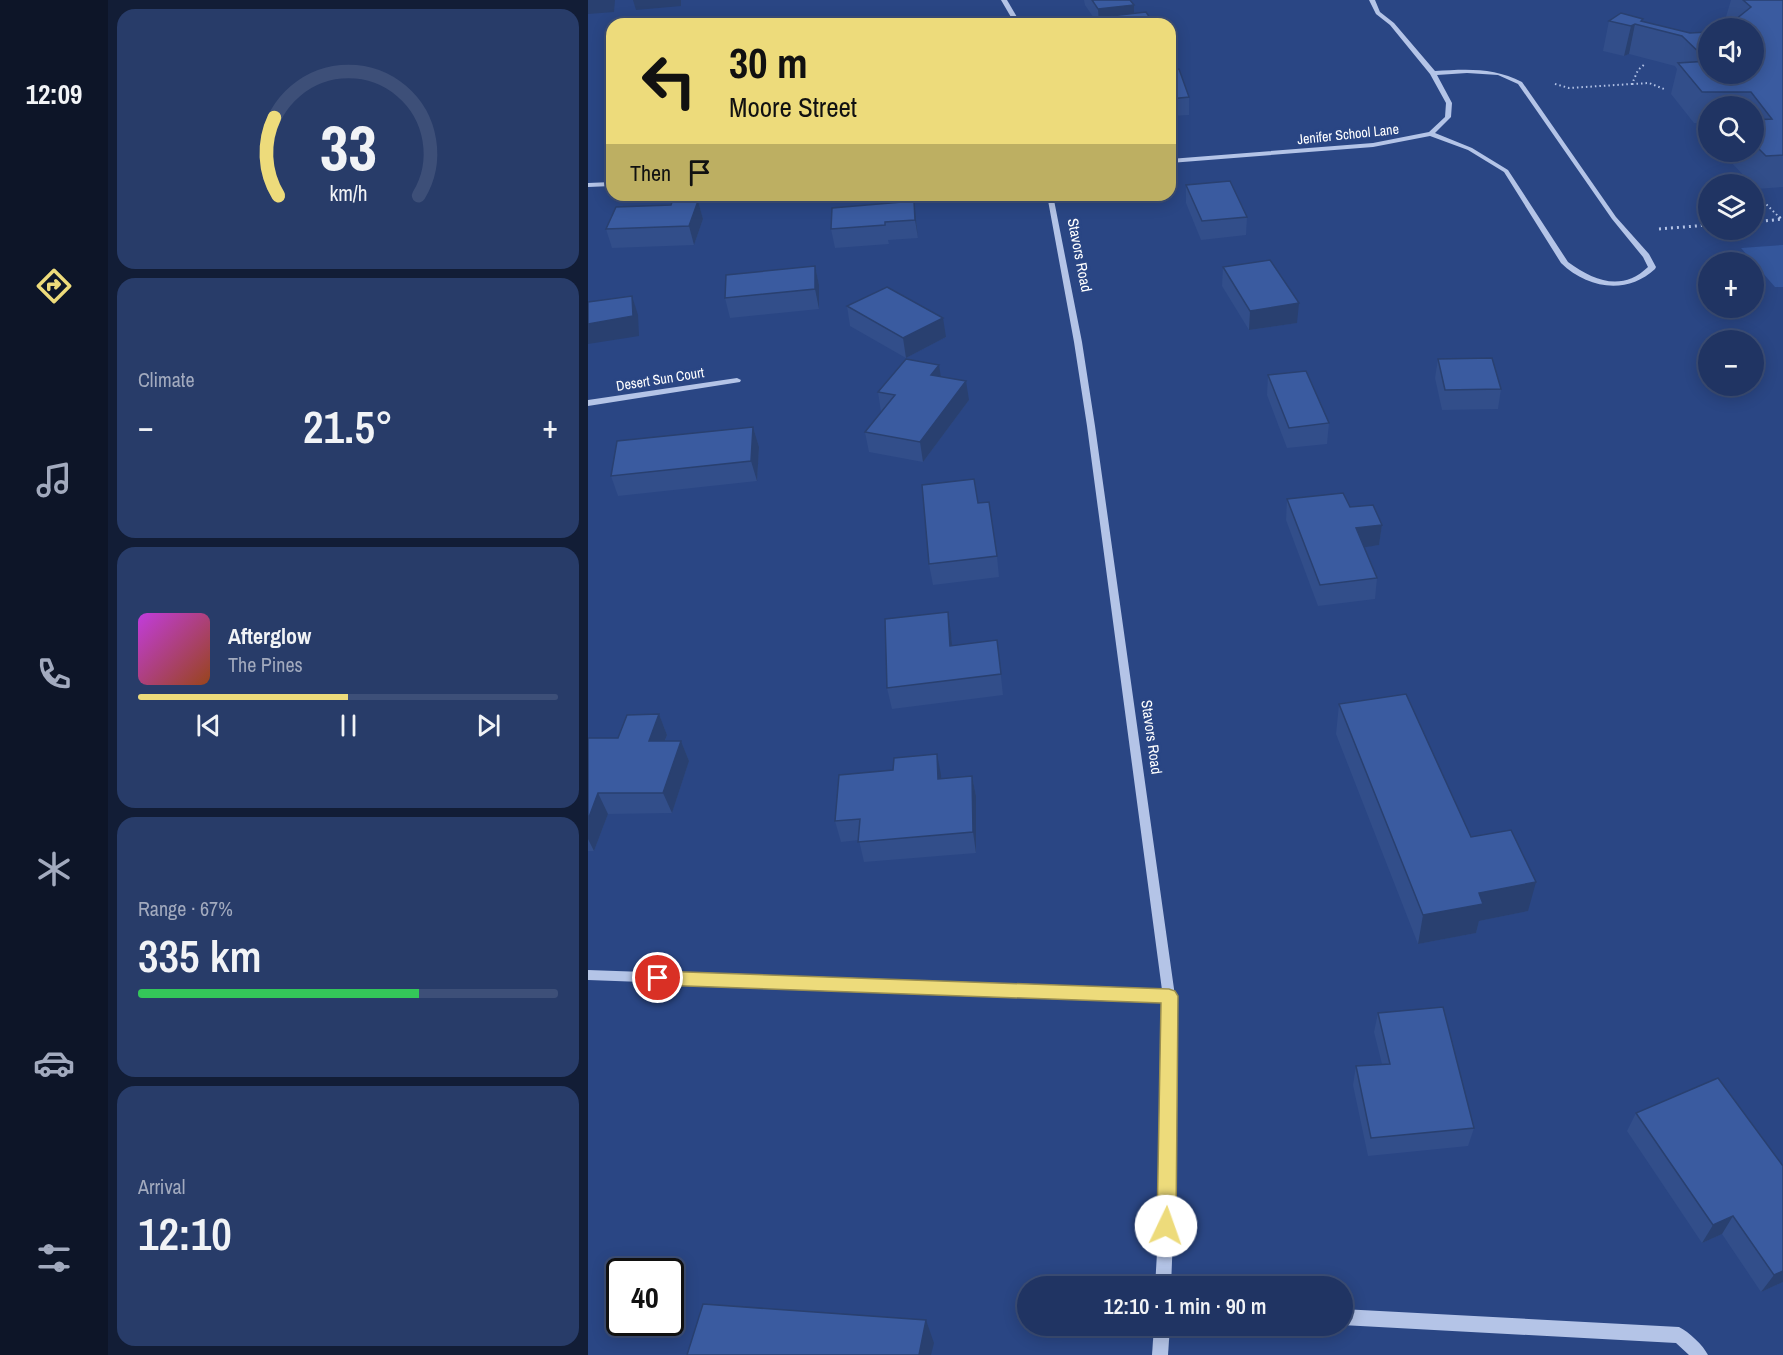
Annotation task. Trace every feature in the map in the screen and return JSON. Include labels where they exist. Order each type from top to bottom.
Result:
[{"type":"street","points":[[1004,0],[1014,18]]},
{"type":"street","points":[[1372,0],[1378,13],[1392,24],[1433,73],[1449,103],[1448,117],[1431,134],[1470,149],[1506,171],[1565,263],[1577,272],[1593,281],[1628,283],[1645,275],[1652,267],[1646,256],[1614,218],[1520,83],[1507,75],[1484,70],[1433,73]]},
{"type":"street","name":"Jenifer School Lane","points":[[1176,161],[1373,145],[1431,134]]},
{"type":"street","points":[[588,184],[606,184]]},
{"type":"street","name":"Stavors Road","points":[[1051,201],[1089,415],[1169,996],[1168,1185],[1164,1276]]},
{"type":"street","name":"Desert Sun Court","points":[[588,403],[737,380]]},
{"type":"street","points":[[588,975],[1169,996]]},
{"type":"street","points":[[1353,1318],[1679,1335],[1700,1355]]},
{"type":"street","points":[[1160,1355],[1161,1336]]},
{"type":"path","points":[[1632,84],[1638,70],[1646,63]]},
{"type":"path","points":[[1554,84],[1569,88],[1649,83],[1664,89]]},
{"type":"path","points":[[1764,202],[1783,220]]},
{"type":"path","points":[[1764,221],[1783,220]]},
{"type":"path","points":[[1626,232],[1698,226]]},
{"type":"shaded area","points":[[1783,245],[1783,287],[1775,287],[1764,274],[1764,252],[1744,252],[1741,248]]},
{"type":"building","points":[[1092,0],[1130,0],[1134,5],[1098,9]]},
{"type":"building","points":[[1743,0],[1783,0],[1783,155],[1766,156],[1764,154],[1764,119],[1772,119],[1764,109],[1764,96],[1754,96],[1751,92],[1702,92],[1678,63],[1698,62],[1698,84],[1764,84],[1764,18],[1737,18],[1751,7]]},
{"type":"building","points":[[1146,12],[1150,18],[1103,18]]},
{"type":"building","points":[[1621,13],[1643,19],[1641,21],[1690,33],[1698,33],[1698,51],[1682,36],[1635,24],[1631,26],[1609,21]]},
{"type":"building","points":[[1176,69],[1179,69],[1189,97],[1176,98]]},
{"type":"building","points":[[1230,181],[1247,217],[1202,221],[1186,185]]},
{"type":"building","points":[[698,201],[689,226],[606,229],[616,207],[671,205],[672,202]]},
{"type":"building","points":[[914,201],[915,220],[831,229],[832,208]]},
{"type":"building","points":[[1270,260],[1299,303],[1250,311],[1223,267]]},
{"type":"building","points":[[815,266],[815,289],[725,298],[726,275]]},
{"type":"building","points":[[887,287],[943,318],[903,338],[847,306]]},
{"type":"building","points":[[632,296],[633,316],[588,324],[588,302]]},
{"type":"building","points":[[1492,358],[1501,389],[1445,390],[1438,359]]},
{"type":"building","points":[[906,359],[939,365],[931,375],[966,381],[920,442],[865,432],[895,395],[878,392]]},
{"type":"building","points":[[1306,371],[1329,423],[1289,428],[1268,375]]},
{"type":"building","points":[[753,427],[751,461],[611,476],[617,441]]},
{"type":"building","points":[[974,479],[978,503],[989,502],[997,556],[929,564],[922,485]]},
{"type":"building","points":[[1343,493],[1350,507],[1373,505],[1382,525],[1356,528],[1377,578],[1320,585],[1287,499]]},
{"type":"building","points":[[948,612],[950,646],[997,640],[1001,674],[887,688],[885,619]]},
{"type":"building","points":[[1406,694],[1471,837],[1511,830],[1536,882],[1479,893],[1483,904],[1423,915],[1339,704]]},
{"type":"building","points":[[659,714],[649,741],[681,741],[663,793],[598,793],[588,820],[588,738],[618,738],[627,715]]},
{"type":"building","points":[[937,754],[938,779],[972,776],[973,832],[858,842],[860,819],[835,821],[839,775],[893,770],[894,758]]},
{"type":"building","points":[[1443,1007],[1474,1128],[1371,1138],[1356,1066],[1390,1064],[1378,1013]]},
{"type":"building","points":[[1718,1078],[1783,1166],[1783,1271],[1774,1275],[1733,1216],[1713,1225],[1636,1113]]},
{"type":"building","points":[[703,1304],[926,1320],[919,1355],[687,1355]]},
{"type":"route","points":[[658,978],[1169,996],[1166,1226]]}]
